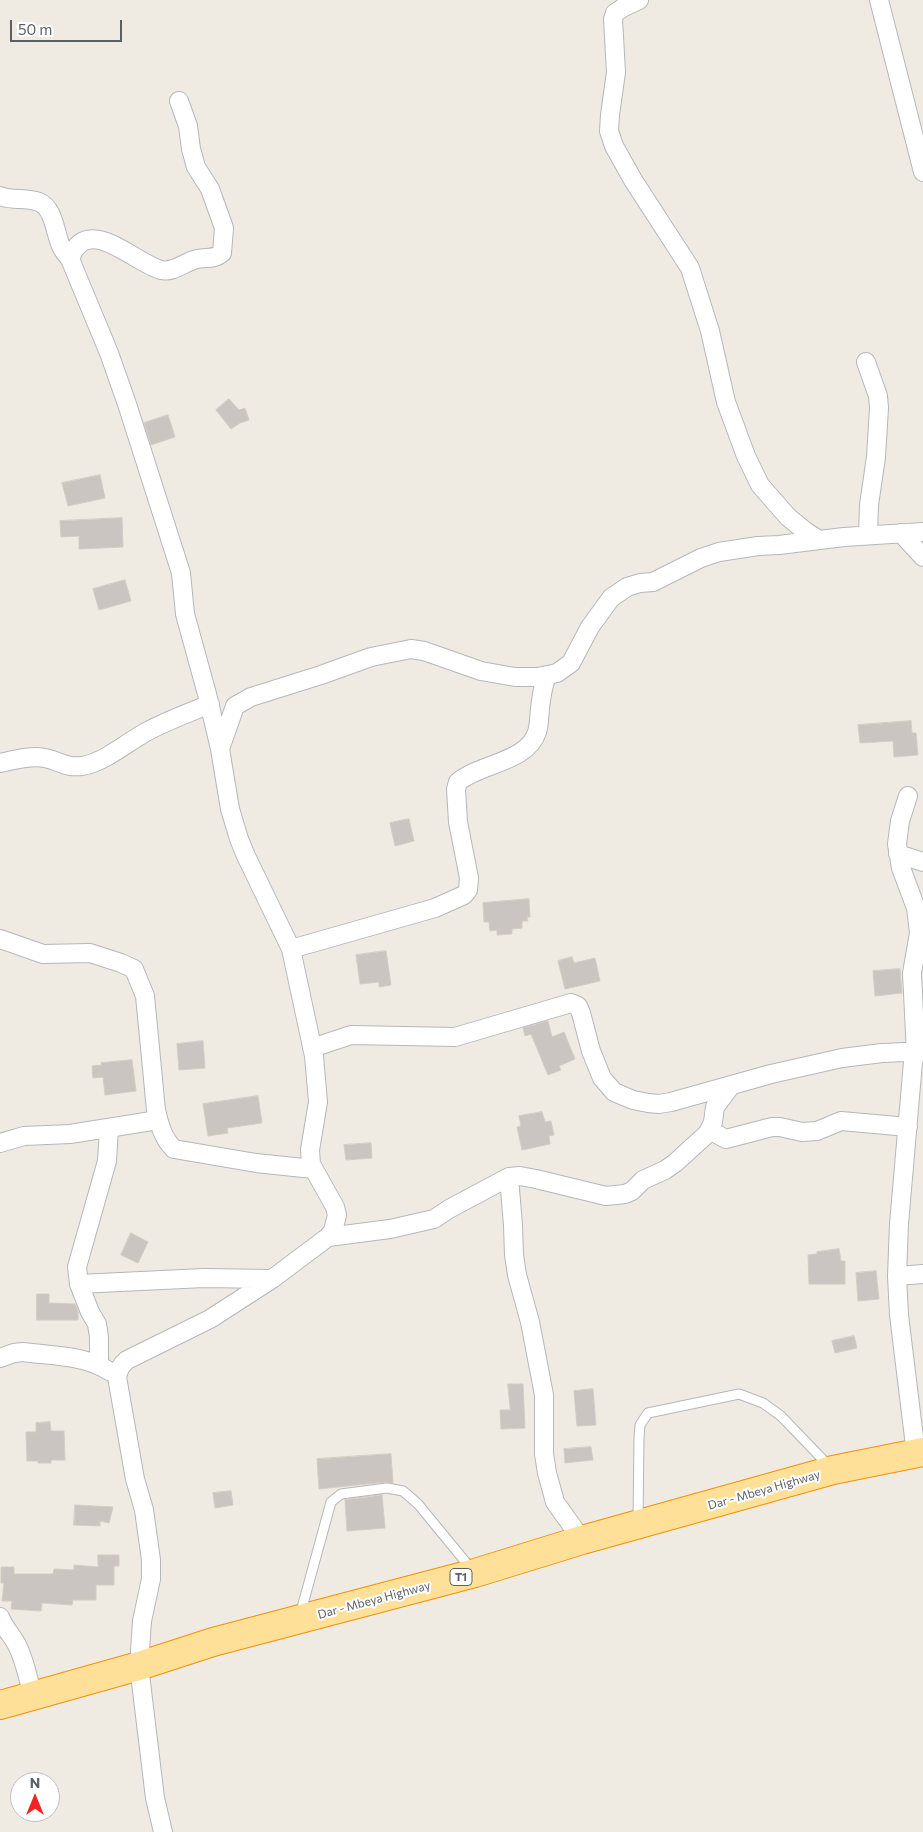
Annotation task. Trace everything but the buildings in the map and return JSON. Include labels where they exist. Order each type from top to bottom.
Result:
[{"type":"highway","name":"Dar - Mbeya Highway","points":[[0,1705],[140,1666],[213,1642],[475,1574],[582,1540],[638,1526],[833,1470],[920,1453]]},
{"type":"street","points":[[639,0],[624,6],[615,13],[613,19],[616,72],[609,131],[614,146],[633,180],[690,268],[710,331],[726,402],[746,456],[760,485],[788,517],[819,540]]},
{"type":"street","points":[[879,0],[923,172]]},
{"type":"street","points":[[70,259],[75,248],[96,238],[108,242],[149,265],[170,271],[197,259],[215,258],[222,253],[224,228],[210,189],[196,167],[188,126],[179,101]]},
{"type":"street","points":[[0,196],[30,200],[41,203],[46,207],[62,248],[70,259],[121,387],[181,573],[185,614],[210,704],[230,809],[239,839],[291,949],[314,1056],[318,1102],[310,1150],[312,1169],[335,1207],[337,1215],[333,1231],[328,1237],[272,1278],[210,1319],[128,1360],[120,1366],[117,1377],[136,1479],[144,1510],[152,1570],[142,1621],[140,1666],[155,1798],[163,1832]]},
{"type":"street","points":[[866,362],[878,396],[879,408],[876,456],[869,506],[868,535]]},
{"type":"street","points":[[220,749],[229,719],[235,706],[240,702],[370,656],[411,649],[424,650],[481,671],[538,677],[557,673],[571,663],[590,627],[611,598],[627,587],[653,582],[701,558],[719,552],[758,546],[868,535],[923,532]]},
{"type":"street","points":[[901,533],[923,557]]},
{"type":"street","points":[[291,949],[435,908],[464,895],[468,890],[469,878],[458,822],[456,789],[458,782],[473,773],[509,758],[534,740],[538,731],[542,690],[547,675]]},
{"type":"street","points":[[0,763],[34,757],[46,758],[67,766],[81,766],[94,763],[107,757],[122,745],[148,730],[210,704]]},
{"type":"street","points":[[908,796],[898,834],[898,854],[901,868],[916,908],[919,933],[912,973],[919,1051],[914,1062],[899,1224],[897,1276],[899,1315],[920,1453]]},
{"type":"street","points":[[898,854],[923,862]]},
{"type":"street","points":[[0,939],[43,954],[90,953],[134,969],[145,996],[158,1120],[170,1145],[178,1150],[256,1163],[312,1169]]},
{"type":"street","points":[[312,1048],[351,1035],[455,1037],[571,1003],[578,1006],[582,1013],[591,1051],[602,1078],[614,1092],[632,1100],[659,1104],[730,1087],[771,1074],[842,1058],[919,1051]]},
{"type":"street","points":[[328,1237],[390,1229],[434,1219],[508,1177],[520,1176],[536,1179],[606,1196],[625,1194],[632,1191],[642,1180],[675,1164],[709,1130],[713,1122],[715,1107],[730,1087]]},
{"type":"street","points":[[0,1143],[24,1136],[70,1134],[158,1120]]},
{"type":"street","points":[[709,1130],[726,1140],[772,1127],[802,1132],[817,1131],[841,1122],[908,1128]]},
{"type":"street","points":[[99,1365],[97,1324],[79,1284],[77,1267],[107,1161],[109,1129]]},
{"type":"street","points":[[508,1177],[517,1275],[530,1322],[544,1395],[544,1454],[547,1473],[555,1502],[582,1540]]},
{"type":"street","points":[[897,1276],[923,1274]]},
{"type":"street","points":[[79,1284],[204,1278],[272,1278]]},
{"type":"street","points":[[0,1358],[23,1352],[87,1361],[99,1365],[117,1377]]},
{"type":"street","points":[[0,1618],[2,1624],[18,1646],[25,1664],[33,1696]]},
{"type":"lane","points":[[638,1526],[638,1438],[640,1425],[648,1413],[739,1394],[762,1403],[782,1416],[833,1470]]},
{"type":"lane","points":[[299,1620],[331,1502],[341,1494],[388,1488],[403,1491],[418,1504],[475,1574]]}]
